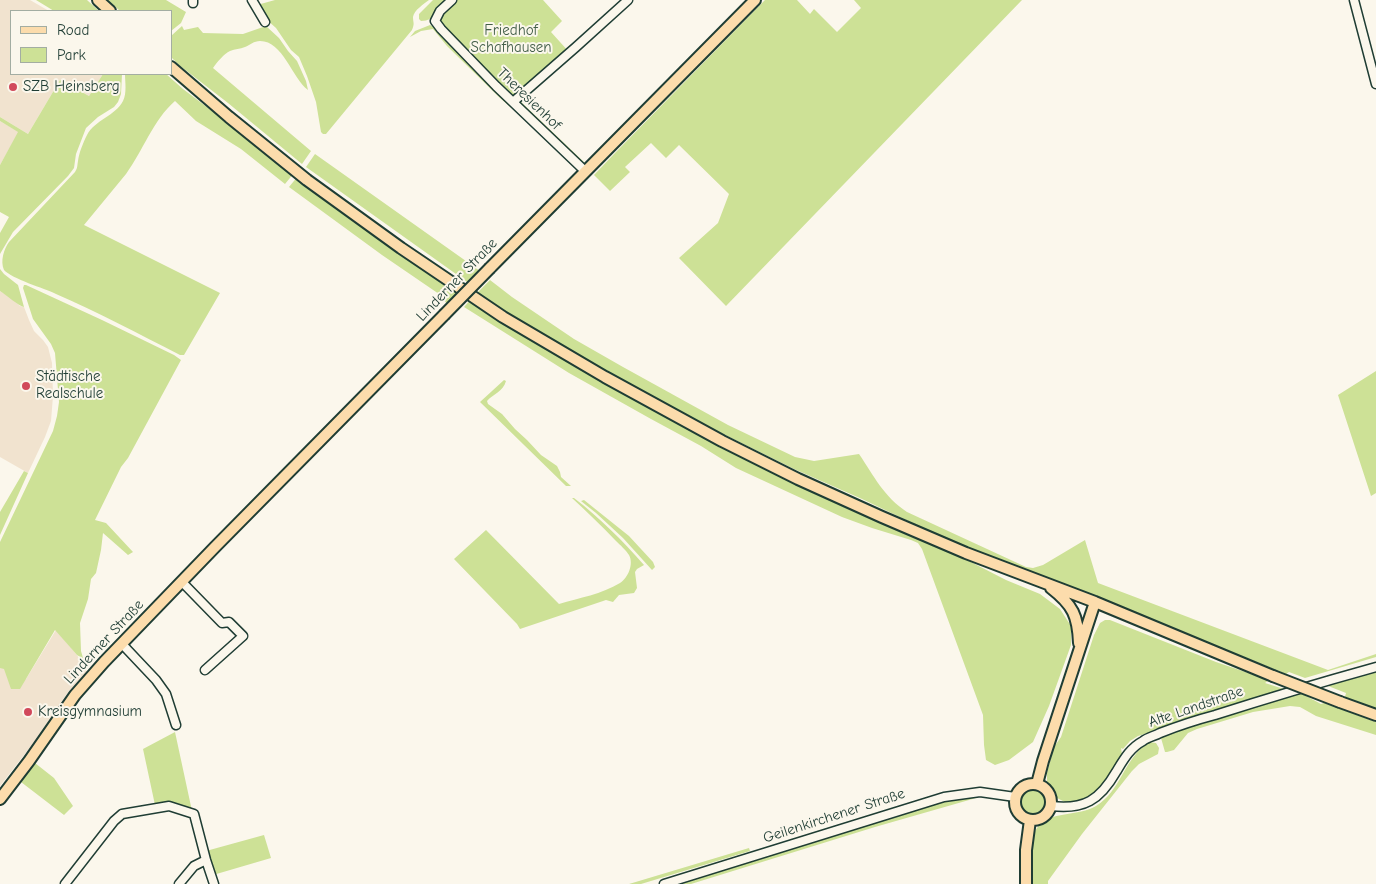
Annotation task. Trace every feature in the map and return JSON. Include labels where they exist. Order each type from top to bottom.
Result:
[{"type":"main road","points":[[98,0],[109,10]]},
{"type":"main road","name":"Linderner Straße","points":[[0,799],[75,695],[104,662],[755,0]]},
{"type":"main road","points":[[172,68],[307,180],[401,248],[503,317],[596,372],[722,441],[798,479],[966,553],[1095,602],[1273,676],[1376,715]]},
{"type":"main road","points":[[1044,583],[1068,604],[1076,616],[1079,650]]},
{"type":"main road","points":[[1037,784],[1095,602]]},
{"type":"main road","points":[[1028,784],[1037,784],[1044,787],[1049,793],[1051,806],[1044,816],[1036,820],[1030,820],[1018,813],[1015,806],[1015,797],[1022,787],[1028,784]]},
{"type":"main road","points":[[1026,884],[1026,850],[1030,820]]},
{"type":"street","points":[[252,0],[265,22]]},
{"type":"street","name":"Theresienhof","points":[[452,0],[440,11],[435,21],[472,63],[585,172]]},
{"type":"street","points":[[513,102],[628,0]]},
{"type":"street","points":[[1354,0],[1376,84]]},
{"type":"street","points":[[182,582],[222,623],[229,622],[243,636],[205,670]]},
{"type":"street","points":[[122,644],[156,680],[166,694],[176,725]]},
{"type":"street","name":"Alte Landstraße","points":[[1051,806],[1079,806],[1093,801],[1106,789],[1125,757],[1144,740],[1177,727],[1281,694],[1376,667]]},
{"type":"street","name":"Geilenkirchener Straße","points":[[664,884],[944,797],[980,792],[1015,797]]},
{"type":"street","points":[[65,884],[119,816],[163,806],[194,814],[214,884]]},
{"type":"street","points":[[179,884],[191,868],[206,860]]},
{"type":"shaded area","points":[[0,0],[30,0],[47,10],[10,10],[10,75],[102,75],[89,96],[60,80],[28,134],[0,117]]},
{"type":"shaded area","points":[[0,121],[19,132],[0,165]]},
{"type":"shaded area","name":"Städtische Realschule","points":[[0,291],[24,307],[34,331],[48,347],[52,363],[53,396],[51,421],[28,473],[0,457]]},
{"type":"shaded area","name":"Kreisgymnasium","points":[[56,630],[77,655],[87,672],[69,691],[52,719],[0,786],[0,664],[26,679]]},
{"type":"green space","points":[[36,0],[87,0],[98,10],[52,10]]},
{"type":"green space","points":[[108,0],[166,0],[186,12],[181,23],[172,30],[172,10],[119,10]]},
{"type":"green space","points":[[275,0],[429,0],[415,12],[412,30],[326,134],[323,134],[321,132],[316,102],[299,57],[291,50],[257,5]]},
{"type":"green space","points":[[433,0],[446,0],[433,17],[421,21],[419,14]]},
{"type":"green space","name":"Friedhof Schafhausen","points":[[457,0],[543,0],[562,21],[551,32],[569,52],[513,100],[447,32],[440,19],[443,12]]},
{"type":"green space","points":[[765,0],[797,0],[810,14],[814,9],[837,32],[861,8],[854,0],[1022,0],[726,306],[679,258],[718,223],[729,194],[679,145],[666,158],[651,143],[625,167],[630,172],[610,191],[594,175]]},
{"type":"green space","points":[[430,25],[540,133],[500,98],[447,46],[433,29],[421,31],[410,37],[415,31]]},
{"type":"green space","points":[[182,26],[184,30],[198,27],[203,33],[243,34],[266,26],[279,38],[297,61],[308,90],[281,53],[268,43],[260,41],[230,51],[213,68],[311,151],[302,164],[179,65],[172,58],[172,35]]},
{"type":"green space","points":[[102,75],[122,75],[121,94],[118,102],[86,128],[76,154],[74,168],[13,232],[0,254],[0,233],[9,217],[0,212],[0,165],[18,132],[0,121],[0,117],[28,134],[60,80],[89,96]]},
{"type":"green space","points":[[125,75],[167,75],[294,173],[285,184],[241,149],[196,121],[175,101],[160,117],[126,174],[84,225],[220,293],[184,355],[180,355],[72,301],[14,277],[4,270],[2,263],[3,255],[9,242],[75,172],[80,151],[87,135],[95,125],[115,111],[123,101]]},
{"type":"green space","points":[[519,100],[585,163],[645,105],[589,165],[584,164],[518,104]]},
{"type":"green space","points":[[315,154],[480,271],[580,171],[470,284],[306,167]]},
{"type":"green space","points":[[298,176],[463,293],[399,355],[447,304],[439,294],[289,187]]},
{"type":"green space","points":[[0,269],[18,285],[24,307],[0,291]]},
{"type":"green space","points":[[490,280],[574,339],[728,425],[795,457],[814,461],[859,454],[886,493],[907,512],[1026,567],[1033,568],[1043,565],[1085,540],[1098,583],[1328,670],[1376,654],[1376,657],[1305,678],[1289,672],[1286,674],[978,552],[794,469],[705,425],[593,365],[476,294]]},
{"type":"green space","points":[[24,285],[102,320],[181,360],[128,458],[121,467],[95,520],[106,523],[133,552],[128,555],[103,533],[96,573],[91,579],[88,599],[80,623],[81,651],[85,660],[77,655],[55,630],[20,689],[11,689],[4,669],[0,668],[0,542],[53,431],[59,402],[55,353],[51,344],[33,319],[23,288]]},
{"type":"green space","points":[[472,298],[537,343],[663,416],[785,478],[928,540],[1006,580],[1040,594],[1060,609],[1071,626],[1071,645],[1049,706],[1033,742],[1009,760],[995,765],[986,760],[983,715],[922,549],[918,543],[842,517],[736,468],[701,446],[569,373],[464,307]]},
{"type":"green space","points":[[414,351],[416,352],[300,469],[300,467]]},
{"type":"green space","points":[[1376,371],[1376,493],[1371,496],[1338,395]]},
{"type":"green space","points":[[504,380],[506,381],[503,388],[487,401],[488,404],[502,414],[541,455],[557,466],[561,477],[571,486],[566,486],[480,402]]},
{"type":"green space","points":[[24,471],[28,473],[0,535],[0,512]]},
{"type":"green space","points":[[572,498],[602,521],[644,565],[635,572],[637,588],[634,593],[619,595],[613,602],[606,600],[520,629],[454,559],[486,530],[559,604],[613,587],[623,581],[628,574],[631,562],[629,555]]},
{"type":"green space","points":[[584,500],[629,536],[653,562],[655,567],[652,570],[623,538],[581,501]]},
{"type":"green space","points":[[1110,620],[1216,662],[1269,680],[1265,683],[1284,689],[1292,689],[1138,736],[1123,749],[1121,748],[1122,754],[1097,793],[1080,802],[1065,802],[1055,797],[1047,783],[1047,773],[1054,747],[1061,737],[1094,635],[1100,623]]},
{"type":"green space","points":[[1376,669],[1376,709],[1345,697],[1346,693],[1323,684]]},
{"type":"green space","points":[[1297,691],[1321,704],[1324,703],[1376,722],[1376,735],[1316,716],[1300,707],[1290,706],[1253,712],[1197,729],[1188,733],[1174,750],[1165,752],[1161,738],[1162,734]]},
{"type":"green space","points":[[175,732],[192,811],[170,803],[155,805],[143,749]]},
{"type":"green space","points":[[1149,742],[1156,743],[1159,748],[1158,754],[1139,764],[1132,771],[1082,834],[1048,881],[1048,884],[1031,884],[1031,847],[1037,828],[1042,822],[1056,816],[1081,812],[1096,806],[1104,800],[1134,757]]},
{"type":"green space","points":[[35,763],[54,778],[73,806],[64,815],[21,782]]},
{"type":"green space","points":[[1033,787],[1043,791],[1047,801],[1043,811],[1033,815],[1023,811],[1019,801],[1023,791]]},
{"type":"green space","points":[[970,795],[983,796],[691,884],[676,884],[947,799]]},
{"type":"green space","points":[[264,835],[271,858],[213,875],[206,851]]},
{"type":"green space","points":[[749,848],[750,851],[641,884],[629,884]]},
{"type":"place","name":"SZB Heinsberg","points":[[13,87]]},
{"type":"place","name":"Städtische Realschule","points":[[26,386]]},
{"type":"place","name":"Kreisgymnasium","points":[[28,712]]}]
